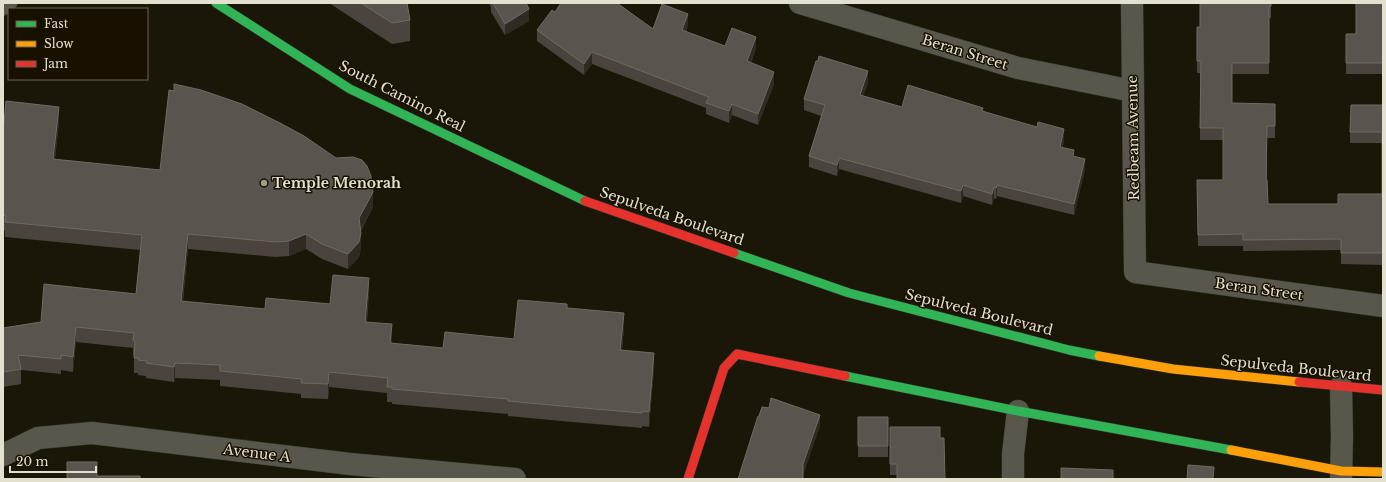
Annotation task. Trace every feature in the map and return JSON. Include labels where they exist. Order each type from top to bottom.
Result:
[{"type":"main road","name":"South Camino Real","points":[[216,3],[350,89],[583,200]]},
{"type":"main road","name":"Sepulveda Boulevard","points":[[583,200],[849,293],[1069,350],[1173,369],[1383,390]]},
{"type":"main road","points":[[688,479],[724,368],[737,354],[1018,411],[1288,460],[1341,475],[1383,472]]},
{"type":"street","name":"Beran Street","points":[[800,3],[1018,68],[1133,91]]},
{"type":"street","name":"Redbeam Avenue","points":[[1132,3],[1135,272]]},
{"type":"street","name":"Beran Street","points":[[1135,272],[1383,306]]},
{"type":"street","points":[[1341,386],[1341,475]]},
{"type":"street","points":[[1013,479],[1013,454],[1018,411]]},
{"type":"street","name":"Avenue A","points":[[3,455],[38,438],[92,433],[351,472],[515,479]]},
{"type":"lane","points":[[3,10],[12,3]]},
{"type":"building","points":[[361,3],[407,3],[410,20],[392,23]]},
{"type":"building","points":[[493,3],[526,3],[529,9],[505,24]]},
{"type":"building","points":[[561,3],[617,3],[653,29],[662,4],[688,14],[682,30],[725,46],[732,28],[756,37],[747,61],[774,72],[758,114],[732,104],[729,111],[706,103],[709,97],[592,52],[584,64],[537,30],[552,10],[555,12]]},
{"type":"building","points":[[1200,3],[1271,3],[1271,6],[1269,6],[1269,63],[1232,63],[1232,103],[1275,104],[1275,126],[1267,126],[1266,180],[1268,204],[1338,204],[1338,194],[1382,194],[1382,132],[1350,132],[1351,105],[1383,105],[1383,253],[1341,253],[1341,239],[1243,240],[1243,234],[1198,235],[1197,180],[1223,180],[1223,128],[1200,128],[1201,61],[1197,61],[1197,27],[1200,27]]},
{"type":"building","points":[[1356,3],[1383,3],[1383,63],[1346,63],[1346,34],[1356,34]]},
{"type":"building","points":[[819,56],[868,71],[860,95],[902,107],[908,85],[983,108],[982,111],[1037,127],[1038,122],[1064,129],[1060,147],[1074,150],[1073,156],[1085,159],[1074,204],[997,185],[996,188],[994,187],[992,194],[963,185],[961,191],[839,158],[837,165],[809,156],[825,105],[804,99]]},
{"type":"building","points":[[174,84],[201,90],[242,104],[304,136],[336,158],[353,157],[362,160],[367,166],[371,176],[373,192],[359,218],[361,233],[359,242],[348,254],[322,244],[306,234],[289,241],[276,242],[188,234],[181,301],[265,309],[266,298],[330,304],[333,275],[369,278],[365,322],[392,324],[390,343],[443,348],[445,332],[514,339],[518,300],[567,304],[567,308],[624,313],[620,350],[654,353],[649,412],[642,411],[642,413],[572,407],[508,401],[508,399],[392,389],[392,387],[387,387],[388,378],[329,372],[328,384],[301,383],[302,379],[220,371],[220,365],[175,363],[174,367],[146,363],[147,361],[134,358],[134,333],[76,327],[73,357],[61,355],[61,359],[18,355],[21,369],[3,372],[3,328],[41,322],[44,284],[136,294],[142,235],[5,222],[6,216],[3,215],[3,134],[6,101],[59,107],[53,159],[160,170],[169,90],[174,91]]},
{"type":"building","points":[[771,398],[820,415],[803,464],[803,479],[738,479],[758,416],[762,407],[769,408]]},
{"type":"building","points":[[858,417],[888,417],[888,446],[858,446]]},
{"type":"building","points":[[890,427],[940,427],[940,438],[944,438],[945,479],[897,479],[897,464],[890,464]]},
{"type":"building","points":[[67,462],[97,462],[97,476],[140,476],[140,479],[67,479]]},
{"type":"building","points":[[1188,465],[1214,467],[1213,479],[1187,479]]},
{"type":"building","points":[[1061,468],[1113,470],[1113,479],[1061,479]]},
{"type":"traffic: fast","points":[[216,3],[350,89],[585,201]]},
{"type":"traffic: fast","points":[[734,253],[849,293],[1069,350],[1099,356]]},
{"type":"traffic: fast","points":[[845,376],[1018,411],[1231,450]]},
{"type":"traffic: slow","points":[[1099,356],[1173,369],[1299,382]]},
{"type":"traffic: slow","points":[[1231,450],[1341,471],[1383,472]]},
{"type":"traffic: jam","points":[[585,201],[734,253]]},
{"type":"traffic: jam","points":[[688,479],[724,368],[737,354],[845,376]]},
{"type":"traffic: jam","points":[[1299,382],[1383,390]]},
{"type":"place","name":"Temple Menorah","points":[[264,183]]}]
